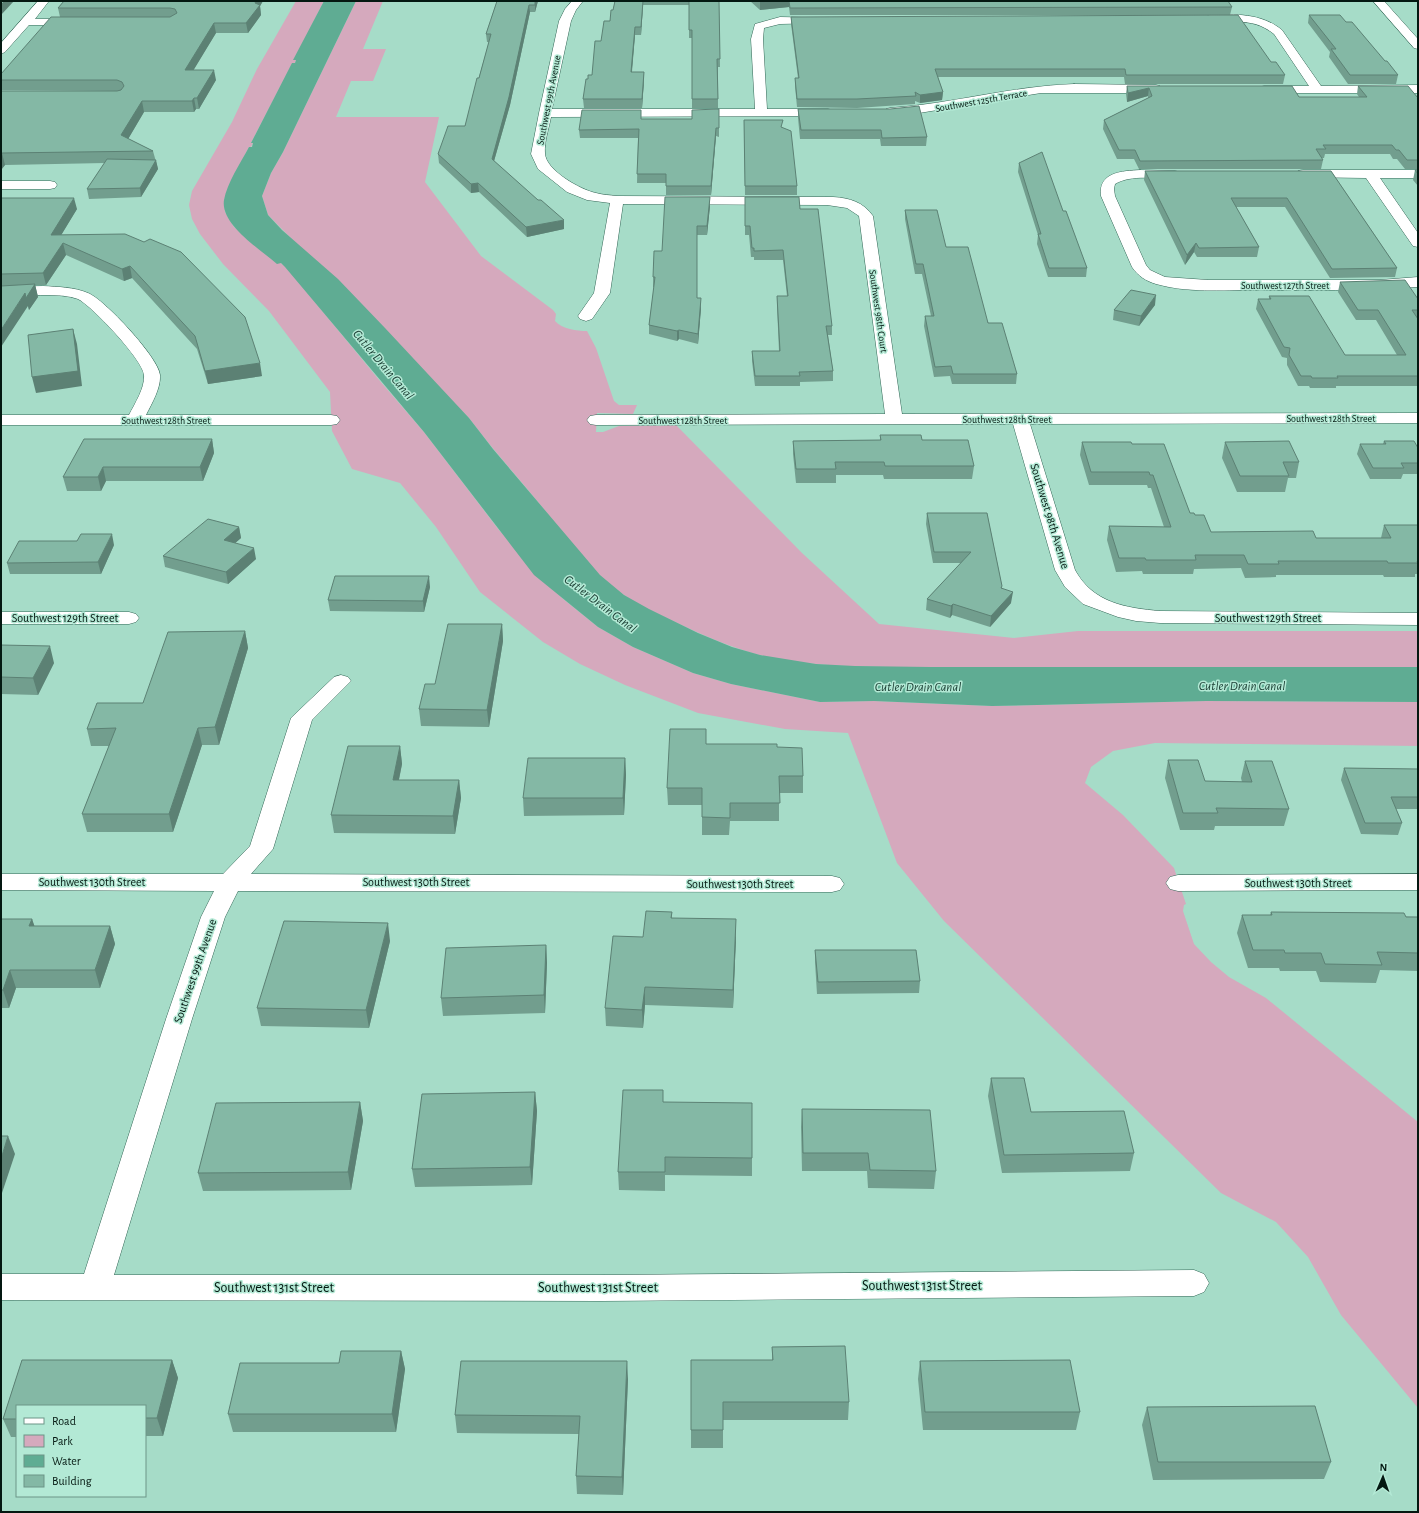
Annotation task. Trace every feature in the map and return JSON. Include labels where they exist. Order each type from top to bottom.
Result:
[{"type":"street","points":[[1,50],[44,1]]},
{"type":"street","name":"Southwest 99th Avenue","points":[[578,1],[570,9],[565,20],[538,148],[538,154],[544,166],[559,181],[581,194],[592,198],[617,200],[821,201],[843,202],[855,206]]},
{"type":"street","points":[[1378,1],[1418,46]]},
{"type":"street","points":[[1196,18],[1235,19],[1260,22],[1271,26],[1278,32],[1316,89]]},
{"type":"street","points":[[761,113],[757,39],[760,26],[766,23],[787,20],[834,20]]},
{"type":"street","points":[[24,22],[86,22]]},
{"type":"street","name":"Southwest 125th Terrace","points":[[876,113],[925,110],[1006,94],[1042,90],[1171,89]]},
{"type":"street","points":[[1254,90],[1418,89]]},
{"type":"street","points":[[545,113],[839,113]]},
{"type":"street","points":[[1291,174],[1418,174]]},
{"type":"street","points":[[1370,174],[1418,243]]},
{"type":"street","name":"Southwest 127th Street","points":[[1188,175],[1134,175],[1114,179],[1108,185],[1108,196],[1139,267],[1142,272],[1153,278],[1179,284],[1201,285],[1380,285],[1418,282]]},
{"type":"street","points":[[1,185],[50,185]]},
{"type":"street","points":[[586,316],[602,293],[617,200]]},
{"type":"street","name":"Southwest 98th Court","points":[[855,206],[866,216],[894,420]]},
{"type":"street","points":[[1,292],[46,292],[75,294],[89,299],[101,310],[137,348],[151,368],[152,375],[146,396],[135,420]]},
{"type":"street","name":"Southwest 128th Street","points":[[596,420],[1418,418]]},
{"type":"street","name":"Southwest 98th Avenue","points":[[1020,419],[1065,570],[1072,583],[1090,600],[1118,611]]},
{"type":"street","name":"Southwest 128th Street","points":[[1,420],[331,420]]},
{"type":"street","name":"Southwest 129th Street","points":[[1118,611],[1160,617],[1418,619]]},
{"type":"street","name":"Southwest 129th Street","points":[[1,618],[130,618]]},
{"type":"street","name":"Southwest 99th Avenue","points":[[95,1287],[179,1019],[213,917],[230,882],[261,849],[302,718],[341,681]]},
{"type":"street","name":"Southwest 130th Street","points":[[1,882],[832,884]]},
{"type":"street","name":"Southwest 130th Street","points":[[1178,883],[1418,882]]},
{"type":"street","name":"Southwest 131st Street","points":[[1,1287],[601,1288],[1194,1283]]},
{"type":"green space","points":[[296,1],[324,1],[294,60],[296,60],[295,63],[292,64],[251,143],[253,143],[251,147],[249,147],[232,180],[224,200],[225,212],[234,227],[286,267],[424,432],[499,530],[562,598],[598,627],[633,647],[693,673],[731,684],[820,702],[874,701],[992,706],[1206,701],[1418,702],[1418,746],[1155,743],[1113,751],[1091,767],[1085,783],[1123,815],[1174,868],[1186,904],[1184,905],[1183,911],[1194,944],[1211,962],[1229,977],[1266,998],[1418,1122],[1418,1408],[1341,1315],[1308,1257],[1276,1222],[1221,1193],[944,921],[897,863],[848,733],[785,729],[698,713],[625,685],[580,664],[543,642],[480,592],[436,527],[400,483],[352,469],[332,431],[330,392],[269,311],[223,264],[200,234],[192,219],[189,205],[192,191],[232,122],[257,69]]},
{"type":"green space","points":[[356,1],[383,1],[363,49],[386,49],[373,81],[351,81],[336,117],[439,117],[425,182],[481,256],[553,310],[556,314],[555,321],[558,324],[570,329],[587,331],[596,348],[614,401],[619,405],[637,405],[633,414],[597,413],[596,432],[603,432],[619,426],[676,425],[802,553],[879,624],[1014,638],[1078,631],[1418,631],[1418,667],[888,667],[823,665],[759,655],[737,648],[685,627],[630,599],[612,586],[590,565],[469,418],[268,215],[262,196],[271,173],[283,152]]},
{"type":"water","name":"Cutler Drain Canal","points":[[324,1],[356,1],[283,152],[271,173],[262,196],[268,215],[282,230],[338,279],[385,328],[469,418],[493,449],[600,575],[624,595],[698,633],[732,647],[760,655],[816,664],[931,667],[1418,667],[1418,702],[1206,701],[992,706],[874,701],[820,702],[731,684],[693,673],[633,647],[598,627],[534,575],[424,432],[285,267],[281,263],[277,264],[243,235],[228,218],[224,209],[224,200],[228,187],[249,147],[252,147],[253,143],[251,143],[292,63],[295,63],[296,60],[293,60]]},
{"type":"building","points":[[64,1],[256,1],[255,3],[260,5],[246,23],[214,23],[185,70],[214,70],[197,98],[194,98],[192,101],[142,101],[121,135],[153,151],[2,153],[1,155],[1,91],[117,91],[121,90],[124,86],[122,82],[117,80],[1,80],[1,74],[51,17],[170,17],[177,13],[175,9],[170,8],[58,8]]},
{"type":"building","points":[[497,1],[535,1],[535,5],[529,5],[509,97],[492,159],[538,200],[541,200],[564,220],[526,227],[478,183],[471,184],[438,154],[448,126],[465,126],[477,78],[479,78],[491,34],[486,34]]},
{"type":"building","points":[[615,1],[643,1],[641,27],[635,27],[631,72],[644,72],[642,99],[583,99],[586,79],[588,79],[588,75],[592,75],[595,41],[601,41],[604,21],[610,21],[611,10],[613,10]]},
{"type":"building","points":[[689,1],[719,1],[720,59],[717,59],[718,99],[692,99],[692,30],[689,30]]},
{"type":"building","points":[[789,1],[1228,1],[1232,7],[790,8]]},
{"type":"building","points":[[1238,15],[1271,62],[1276,62],[1285,75],[1126,75],[1125,69],[935,69],[943,92],[920,95],[915,92],[916,96],[857,99],[797,99],[795,78],[799,78],[791,17]]},
{"type":"building","points":[[1309,15],[1340,15],[1346,22],[1352,22],[1398,75],[1350,75],[1331,49],[1336,49]]},
{"type":"building","points":[[1127,86],[1292,86],[1299,97],[1367,97],[1358,86],[1408,86],[1418,98],[1418,160],[1407,160],[1399,150],[1396,150],[1392,145],[1323,145],[1326,149],[1316,149],[1323,160],[1140,161],[1135,150],[1119,150],[1104,120],[1152,96],[1149,88],[1128,93]]},
{"type":"building","points":[[919,106],[927,137],[882,138],[881,130],[801,130],[798,109],[890,109]]},
{"type":"building","points":[[719,109],[719,128],[716,128],[711,186],[666,186],[666,174],[637,174],[639,129],[579,130],[582,110],[641,110],[641,119],[692,119],[692,110]]},
{"type":"building","points":[[744,120],[783,120],[781,127],[791,131],[797,186],[745,186]]},
{"type":"building","points":[[1042,152],[1063,211],[1066,211],[1087,268],[1049,268],[1038,234],[1041,234],[1019,163]]},
{"type":"building","points":[[107,159],[156,160],[140,188],[87,189]]},
{"type":"building","points":[[1145,171],[1331,171],[1397,268],[1332,269],[1287,198],[1231,198],[1259,247],[1199,248],[1196,243],[1187,255]]},
{"type":"building","points":[[665,197],[710,197],[707,226],[697,226],[697,298],[701,298],[698,334],[649,325],[655,277],[653,277],[654,251],[662,251]]},
{"type":"building","points":[[745,197],[799,197],[800,209],[818,209],[832,326],[826,326],[833,371],[799,372],[800,376],[755,376],[752,351],[780,351],[777,296],[788,296],[783,250],[754,251],[754,248],[752,248],[750,226],[745,226]]},
{"type":"building","points":[[1,198],[74,198],[51,235],[125,234],[144,242],[150,239],[181,252],[245,317],[260,363],[205,371],[195,336],[130,266],[122,269],[63,243],[43,273],[1,274]]},
{"type":"building","points":[[905,210],[937,210],[946,247],[968,247],[988,323],[1002,323],[1017,374],[953,374],[951,366],[935,367],[925,316],[934,316],[923,264],[916,264]]},
{"type":"building","points":[[1405,280],[1418,299],[1418,310],[1412,310],[1418,319],[1418,376],[1337,376],[1338,378],[1312,378],[1311,376],[1301,376],[1289,355],[1290,348],[1284,347],[1258,299],[1271,299],[1269,296],[1309,296],[1345,355],[1406,355],[1378,310],[1358,310],[1340,282]]},
{"type":"building","points":[[35,284],[26,298],[25,293],[1,330],[1,286]]},
{"type":"building","points":[[1131,290],[1156,295],[1141,316],[1114,310]]},
{"type":"building","points":[[73,329],[78,371],[32,377],[28,335]]},
{"type":"building","points":[[880,435],[921,435],[922,440],[968,440],[974,466],[885,466],[884,462],[835,462],[836,469],[796,469],[793,441],[881,440]]},
{"type":"building","points":[[84,439],[212,439],[200,467],[103,467],[98,477],[63,477]]},
{"type":"building","points":[[1289,441],[1299,462],[1283,462],[1289,476],[1240,476],[1225,442]]},
{"type":"building","points":[[1384,441],[1414,441],[1418,448],[1418,463],[1401,463],[1404,468],[1373,468],[1360,444],[1386,444]]},
{"type":"building","points":[[1082,442],[1164,444],[1190,513],[1194,513],[1195,515],[1204,515],[1211,532],[1313,531],[1316,538],[1391,538],[1384,525],[1418,525],[1418,563],[1388,563],[1387,561],[1278,561],[1279,564],[1248,564],[1244,555],[1195,555],[1196,560],[1146,560],[1145,558],[1119,558],[1109,526],[1171,527],[1153,475],[1150,475],[1149,472],[1091,472]]},
{"type":"building","points":[[927,513],[987,513],[1002,586],[1001,588],[1013,592],[991,616],[953,604],[951,606],[927,599],[971,552],[934,552]]},
{"type":"building","points":[[208,519],[239,527],[224,540],[254,548],[226,572],[163,556]]},
{"type":"building","points":[[81,534],[112,534],[98,562],[7,563],[19,541],[77,541]]},
{"type":"building","points":[[335,576],[429,576],[423,601],[328,600]]},
{"type":"building","points":[[448,624],[502,624],[487,710],[419,709],[425,684],[435,684]]},
{"type":"building","points":[[245,631],[215,727],[198,728],[169,814],[82,814],[116,728],[87,729],[97,703],[143,703],[168,632]]},
{"type":"building","points":[[1,645],[50,646],[33,678],[1,677]]},
{"type":"building","points":[[670,729],[706,729],[706,744],[777,744],[777,747],[802,748],[803,776],[779,776],[780,803],[730,803],[730,818],[702,817],[702,788],[667,788]]},
{"type":"building","points":[[348,746],[400,746],[393,780],[459,780],[453,816],[331,815]]},
{"type":"building","points":[[528,758],[625,758],[623,798],[523,798]]},
{"type":"building","points":[[1168,760],[1198,760],[1205,781],[1252,782],[1245,761],[1272,761],[1289,809],[1216,808],[1218,813],[1183,813]]},
{"type":"building","points":[[1344,768],[1418,769],[1418,797],[1391,797],[1402,823],[1365,823]]},
{"type":"building","points":[[646,911],[672,912],[671,918],[736,919],[733,990],[645,987],[642,1010],[605,1008],[613,936],[643,937]]},
{"type":"building","points":[[1271,912],[1404,913],[1406,917],[1418,917],[1418,953],[1377,952],[1382,965],[1325,964],[1321,953],[1285,953],[1284,950],[1253,950],[1242,915],[1272,915]]},
{"type":"building","points":[[1,919],[32,919],[29,926],[110,926],[95,970],[10,970],[3,990],[1,990]]},
{"type":"building","points":[[284,921],[388,923],[366,1010],[257,1008]]},
{"type":"building","points":[[546,945],[544,995],[441,998],[446,948]]},
{"type":"building","points":[[815,950],[916,950],[920,981],[818,982]]},
{"type":"building","points":[[991,1078],[1024,1078],[1031,1112],[1124,1111],[1134,1153],[1004,1155]]},
{"type":"building","points":[[623,1090],[663,1090],[663,1102],[752,1103],[752,1158],[665,1157],[665,1172],[618,1172]]},
{"type":"building","points":[[535,1092],[530,1167],[412,1169],[422,1094]]},
{"type":"building","points":[[360,1102],[348,1172],[198,1173],[216,1103]]},
{"type":"building","points":[[802,1109],[930,1110],[936,1171],[870,1170],[868,1153],[803,1153]]},
{"type":"building","points":[[1,1136],[8,1136],[1,1159]]},
{"type":"building","points":[[845,1346],[849,1402],[723,1402],[723,1430],[691,1430],[691,1360],[773,1360],[772,1347]]},
{"type":"building","points":[[341,1351],[401,1351],[392,1414],[228,1414],[240,1363],[339,1363]]},
{"type":"building","points":[[22,1360],[172,1360],[157,1418],[146,1418],[146,1405],[16,1405],[16,1419],[3,1419]]},
{"type":"building","points":[[1070,1360],[1080,1412],[925,1412],[920,1361]]},
{"type":"building","points":[[461,1361],[627,1361],[622,1477],[576,1476],[580,1416],[455,1415]]},
{"type":"building","points":[[1315,1406],[1331,1462],[1158,1462],[1147,1407]]}]
